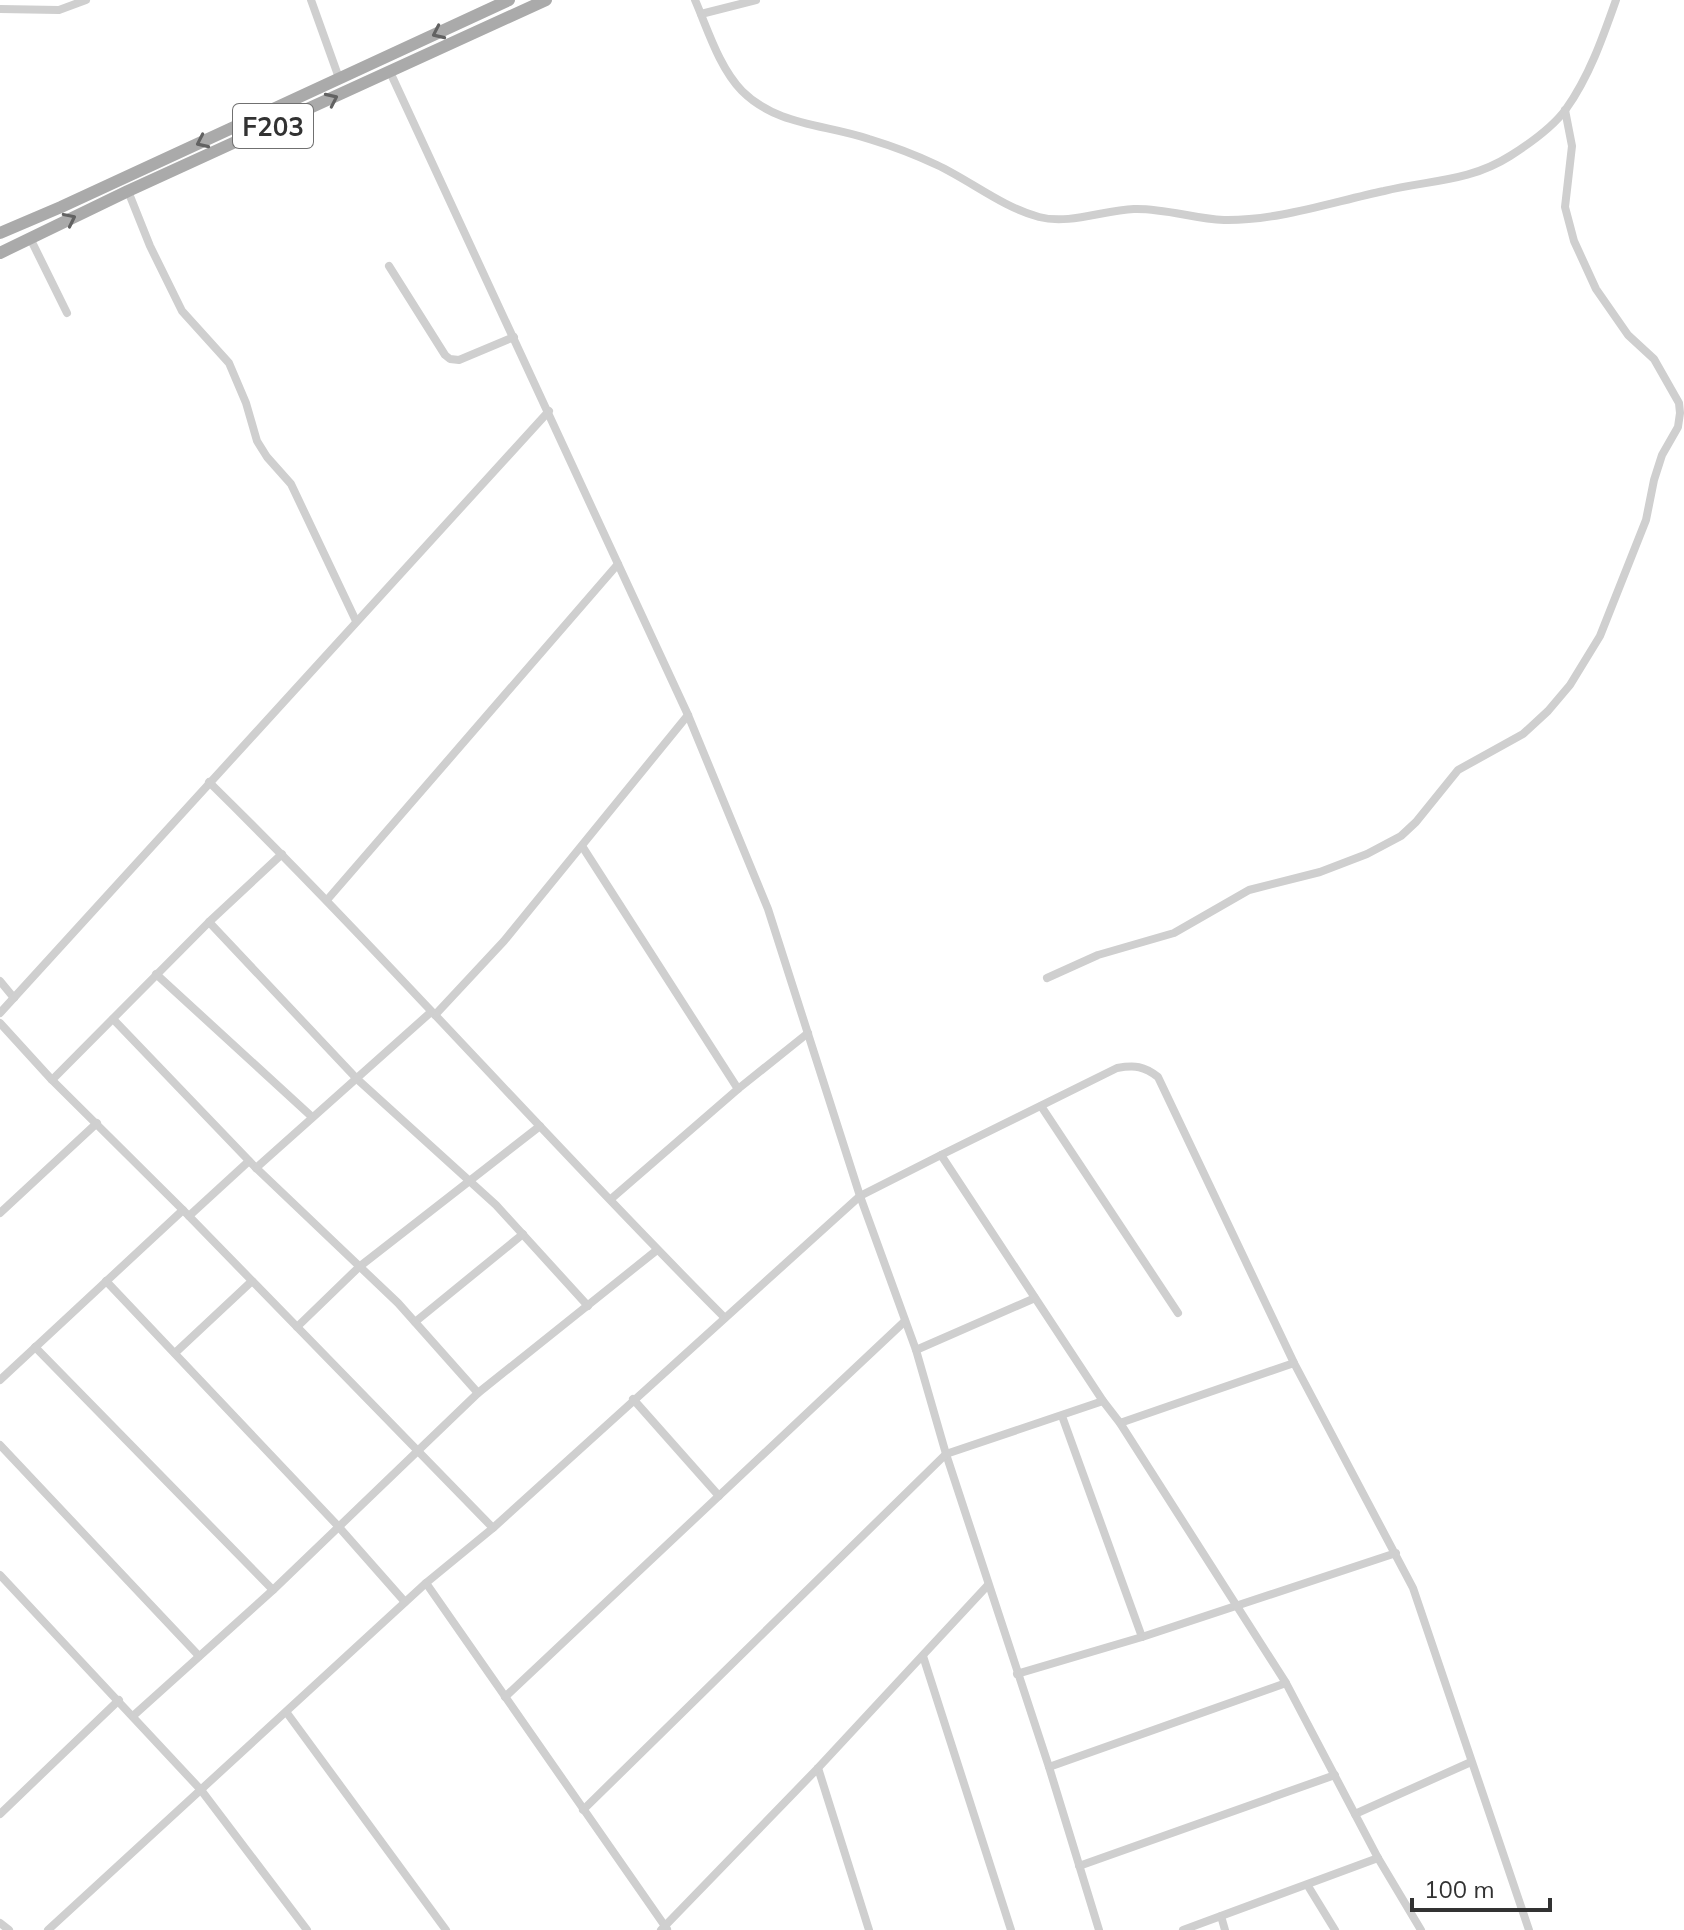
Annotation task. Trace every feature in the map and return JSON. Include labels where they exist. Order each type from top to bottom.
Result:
[{"type":"main road","name":"F203","points":[[0,233],[509,0]]},
{"type":"main road","name":"F203","points":[[0,253],[128,191],[546,0]]},
{"type":"street","points":[[0,9],[59,10],[85,0]]},
{"type":"street","points":[[311,0],[339,78]]},
{"type":"street","points":[[695,0],[728,75],[743,92],[772,114],[867,138],[937,165],[1038,217],[1058,219],[1116,209],[1149,208],[1223,220],[1264,217],[1407,185],[1441,183],[1470,176],[1508,157],[1565,110],[1597,53],[1616,0]]},
{"type":"street","points":[[701,14],[756,0]]},
{"type":"street","points":[[390,72],[688,715],[768,909],[860,1196],[916,1350],[946,1454],[1099,1930]]},
{"type":"street","points":[[1047,978],[1098,955],[1174,933],[1249,890],[1320,872],[1380,848],[1401,836],[1458,770],[1523,734],[1548,711],[1570,685],[1600,636],[1646,520],[1654,480],[1662,455],[1678,427],[1682,403],[1654,359],[1628,335],[1596,289],[1574,241],[1565,207],[1572,146],[1565,110]]},
{"type":"street","points":[[128,191],[150,246],[182,311],[229,363],[246,403],[257,441],[291,484],[356,621]]},
{"type":"street","points":[[30,238],[67,313]]},
{"type":"street","points":[[389,266],[450,359],[459,360],[514,337]]},
{"type":"street","points":[[0,1013],[549,411]]},
{"type":"street","points":[[327,900],[618,564]]},
{"type":"street","points":[[0,1380],[106,1281],[186,1213],[357,1079],[433,1013],[504,941],[688,715]]},
{"type":"street","points":[[209,782],[327,900],[724,1317]]},
{"type":"street","points":[[582,846],[738,1089]]},
{"type":"street","points":[[52,1080],[156,974],[282,854]]},
{"type":"street","points":[[209,922],[357,1079],[496,1205],[588,1306]]},
{"type":"street","points":[[156,974],[311,1116]]},
{"type":"street","points":[[0,981],[14,998]]},
{"type":"street","points":[[113,1019],[252,1164],[415,1322],[478,1393]]},
{"type":"street","points":[[0,1023],[52,1080],[493,1528]]},
{"type":"street","points":[[611,1199],[808,1033]]},
{"type":"street","points":[[48,1930],[426,1583],[493,1528],[860,1196],[1117,1068],[1134,1065],[1158,1077],[1294,1363],[1413,1588],[1529,1930]]},
{"type":"street","points":[[1041,1106],[1178,1313]]},
{"type":"street","points":[[0,1213],[97,1123]]},
{"type":"street","points":[[297,1327],[359,1267],[540,1126]]},
{"type":"street","points":[[941,1155],[1120,1423],[1286,1683],[1378,1858],[1421,1930]]},
{"type":"street","points":[[415,1322],[523,1234]]},
{"type":"street","points":[[133,1716],[273,1590],[478,1393],[657,1250]]},
{"type":"street","points":[[106,1281],[338,1526],[405,1602]]},
{"type":"street","points":[[175,1353],[252,1281]]},
{"type":"street","points":[[916,1350],[1035,1298]]},
{"type":"street","points":[[505,1697],[905,1321]]},
{"type":"street","points":[[35,1347],[273,1590]]},
{"type":"street","points":[[1120,1423],[1294,1363]]},
{"type":"street","points":[[633,1399],[719,1496]]},
{"type":"street","points":[[583,1810],[946,1454],[1103,1401]]},
{"type":"street","points":[[1062,1416],[1142,1637]]},
{"type":"street","points":[[0,1445],[199,1656]]},
{"type":"street","points":[[1017,1674],[1142,1637],[1396,1553]]},
{"type":"street","points":[[1,1579],[119,1700],[201,1790],[307,1930]]},
{"type":"street","points":[[426,1583],[664,1929],[988,1585]]},
{"type":"street","points":[[923,1656],[1011,1930]]},
{"type":"street","points":[[1049,1767],[1286,1683]]},
{"type":"street","points":[[0,1814],[119,1700]]},
{"type":"street","points":[[287,1713],[446,1930]]},
{"type":"street","points":[[1355,1814],[1471,1762]]},
{"type":"street","points":[[818,1768],[869,1930]]},
{"type":"street","points":[[1079,1866],[1335,1775]]},
{"type":"street","points":[[1183,1930],[1378,1858]]},
{"type":"street","points":[[1308,1886],[1335,1930]]},
{"type":"street","points":[[1221,1916],[1225,1930]]},
{"type":"street","points":[[0,1923],[9,1930]]}]
